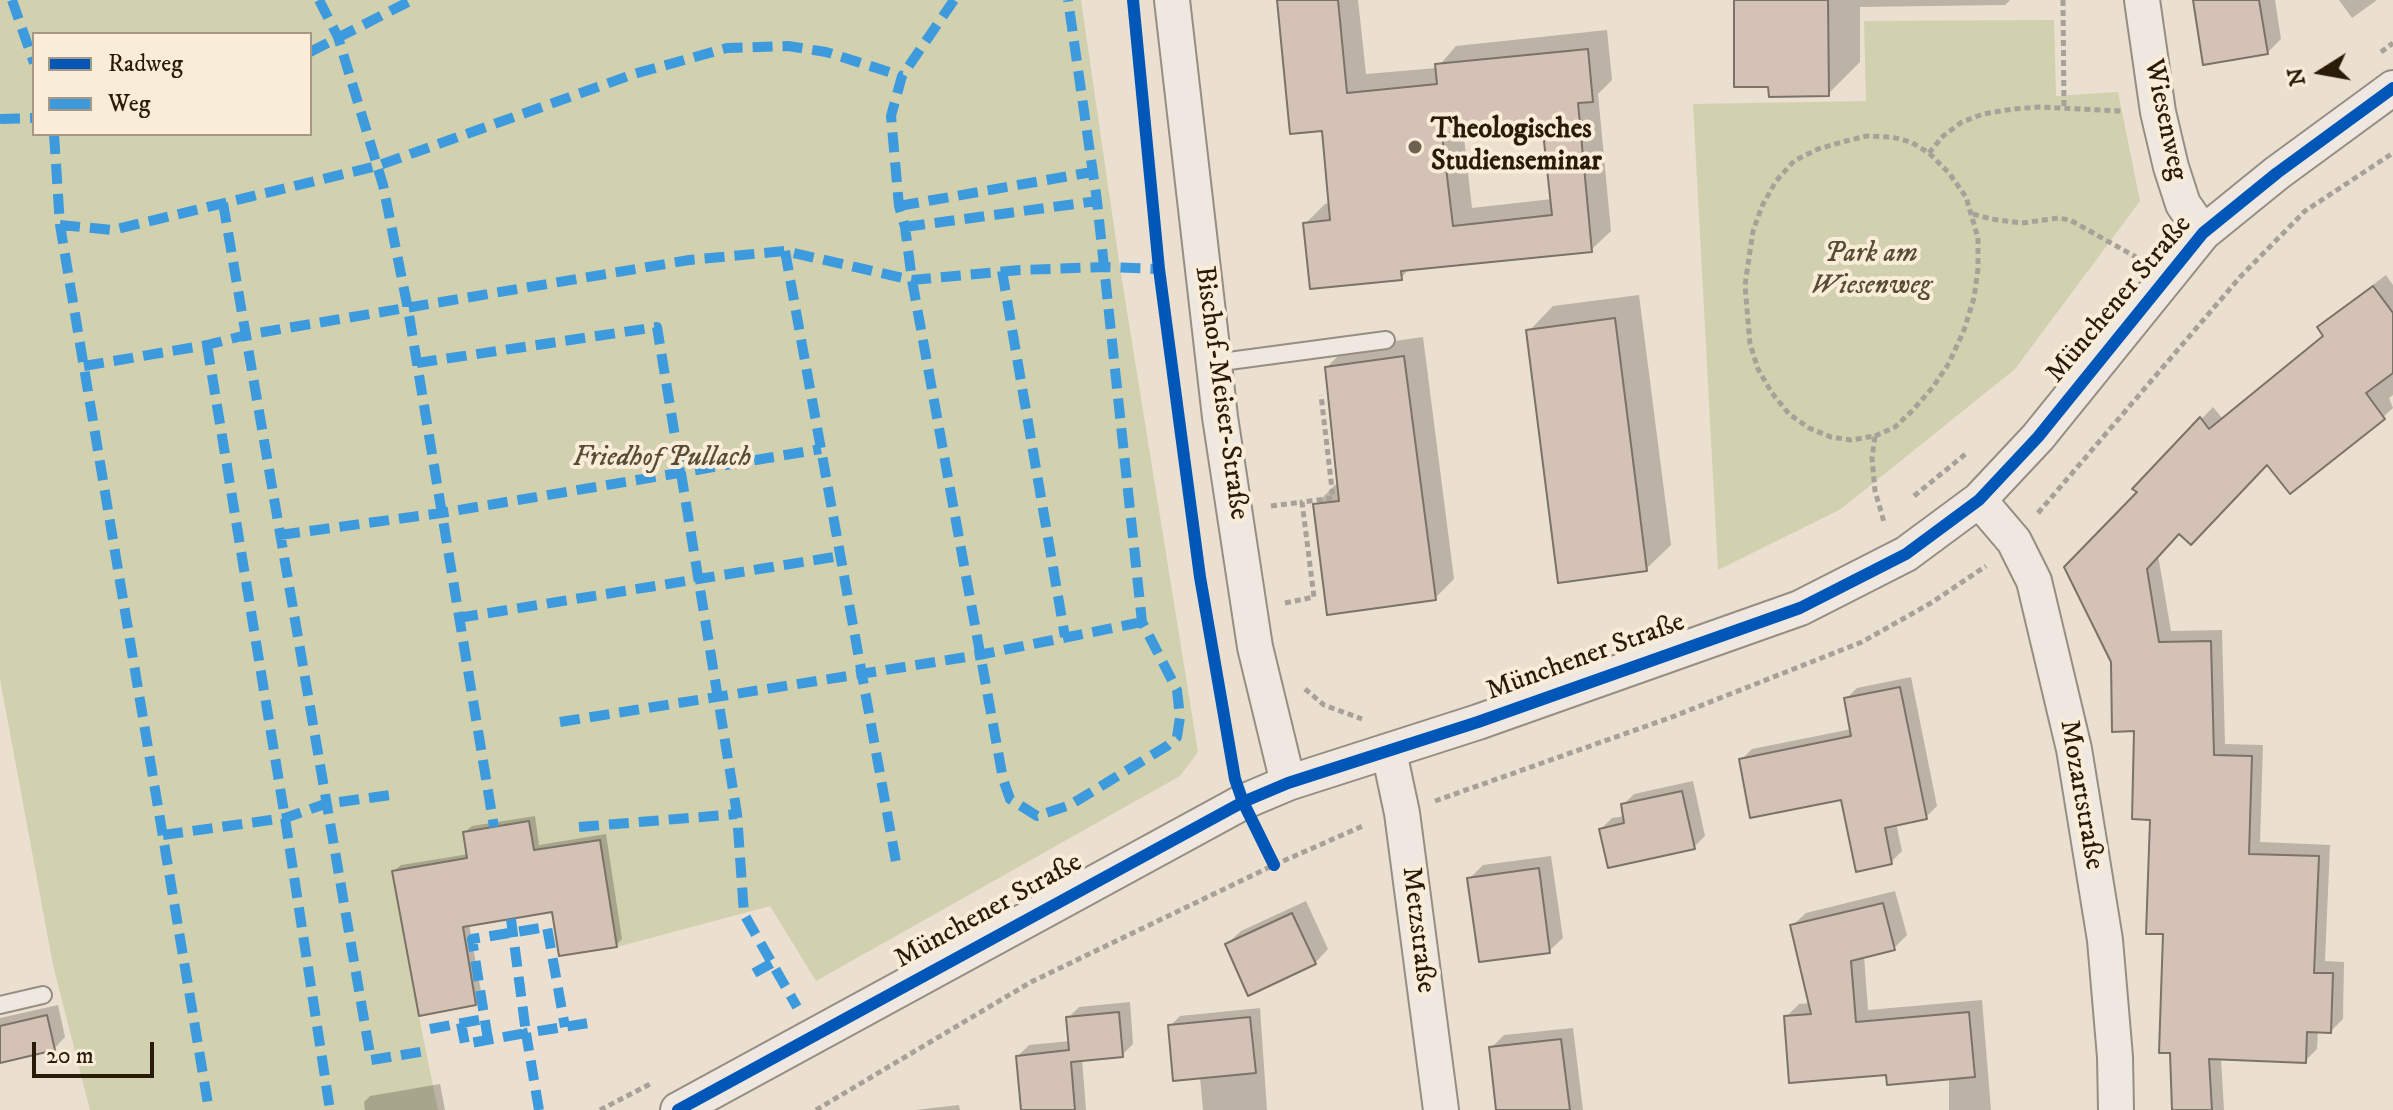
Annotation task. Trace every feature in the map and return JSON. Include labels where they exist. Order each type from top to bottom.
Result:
[{"type":"street","name":"Bischof-Meiser-Straße","points":[[1172,0],[1214,363],[1249,610],[1261,675],[1288,783]]},
{"type":"street","name":"Wiesenweg","points":[[2142,0],[2158,112],[2183,204],[2203,233]]},
{"type":"street","name":"Münchener Straße","points":[[678,1110],[1243,802],[1385,739],[1800,608],[1906,554],[1979,500],[2038,437],[2203,233],[2277,173],[2393,88]]},
{"type":"street","name":"Mozartstraße","points":[[1979,500],[2014,541],[2034,581],[2074,749],[2105,940],[2115,1057],[2116,1110]]},
{"type":"street","name":"Metzstraße","points":[[1385,739],[1402,813],[1441,1110]]},
{"type":"lane","points":[[1214,363],[1386,340]]},
{"type":"lane","points":[[0,1005],[43,995]]},
{"type":"path","points":[[2063,0],[2064,109]]},
{"type":"path","points":[[1929,153],[1943,136],[1962,122],[1983,114],[2013,109],[2158,112]]},
{"type":"path","points":[[1867,136],[1911,142],[1929,153],[1949,173],[1973,213],[1978,238],[1974,298],[1949,363],[1933,387],[1895,427],[1875,436],[1841,439],[1809,428],[1789,414],[1758,369],[1750,344],[1746,313],[1748,259],[1762,206],[1776,181],[1794,161],[1818,149],[1867,136]]},
{"type":"path","points":[[1973,213],[2022,223],[2058,218],[2070,220],[2135,260],[2183,204]]},
{"type":"path","points":[[2203,233],[2241,276]]},
{"type":"path","points":[[1249,610],[1314,597],[1302,502],[1333,498],[1321,395]]},
{"type":"path","points":[[1875,436],[1872,458],[1875,491],[1884,522]]},
{"type":"path","points":[[1906,503],[1974,447]]},
{"type":"path","points":[[1951,466],[1979,500]]},
{"type":"path","points":[[1871,529],[1895,513]]},
{"type":"path","points":[[1301,686],[1324,705],[1385,739]]},
{"type":"green space","name":"Friedhof Pullach","points":[[0,0],[1081,0],[1120,268],[1198,752],[1180,776],[816,981],[770,906],[617,947],[559,956],[550,906],[540,907],[541,914],[478,924],[462,921],[476,1005],[419,1017],[438,1110],[90,1110],[53,965],[0,679]]},
{"type":"green space","name":"Park am Wiesenweg","points":[[2054,20],[2056,96],[2118,92],[2140,201],[2015,369],[1841,509],[1718,570],[1693,104],[1866,101],[1864,21]]},
{"type":"building","name":"Theologisches Studienseminar","points":[[1277,0],[1338,0],[1347,93],[1437,84],[1435,64],[1588,49],[1593,102],[1578,103],[1592,252],[1401,271],[1402,280],[1310,289],[1303,223],[1330,220],[1322,131],[1290,134]],"holes":[[[1542,123],[1552,215],[1453,226],[1442,134]]]},
{"type":"building","points":[[1734,0],[1828,0],[1829,96],[1769,97],[1768,87],[1734,87]]},
{"type":"building","points":[[2193,0],[2259,0],[2268,54],[2203,65]]},
{"type":"building","points":[[2373,286],[2393,313],[2393,373],[2366,393],[2385,419],[2290,494],[2267,465],[2191,545],[2179,534],[2147,569],[2159,642],[2211,641],[2214,755],[2252,756],[2249,854],[2319,856],[2314,973],[2333,973],[2331,1033],[2307,1032],[2306,1063],[2209,1059],[2212,1110],[2172,1110],[2170,1053],[2159,1053],[2163,934],[2146,934],[2150,820],[2132,819],[2134,731],[2112,732],[2111,662],[2064,567],[2137,492],[2132,489],[2200,417],[2209,429],[2323,336],[2317,327]]},
{"type":"building","points":[[1615,318],[1647,571],[1558,583],[1526,330]]},
{"type":"building","points":[[1404,356],[1436,600],[1327,615],[1313,504],[1339,501],[1325,367]]},
{"type":"building","points":[[1900,687],[1927,819],[1885,828],[1892,864],[1856,872],[1841,800],[1750,818],[1739,759],[1851,736],[1844,698]]},
{"type":"building","points":[[1682,791],[1695,849],[1608,868],[1599,829],[1624,823],[1621,804]]},
{"type":"building","points":[[529,821],[534,850],[600,840],[617,947],[559,956],[552,912],[463,927],[476,1005],[419,1016],[392,871],[467,858],[463,832]]},
{"type":"building","points":[[1539,868],[1550,953],[1479,962],[1467,878]]},
{"type":"building","points":[[1883,903],[1895,950],[1851,961],[1856,1022],[1969,1012],[1975,1077],[1887,1085],[1886,1075],[1789,1083],[1784,1016],[1811,1014],[1790,925]]},
{"type":"building","points":[[1292,913],[1316,964],[1248,996],[1225,944]]},
{"type":"building","points":[[1119,1012],[1123,1057],[1071,1062],[1075,1110],[1021,1110],[1016,1056],[1069,1050],[1066,1017]]},
{"type":"building","points":[[47,1015],[55,1050],[0,1063],[0,1026]]},
{"type":"building","points":[[1250,1017],[1256,1073],[1173,1081],[1168,1025]]},
{"type":"building","points":[[1561,1039],[1570,1110],[1496,1110],[1489,1047]]},
{"type":"marked path","points":[[12,0],[32,57]]},
{"type":"marked path","points":[[319,0],[338,37],[383,185],[408,309],[494,827]]},
{"type":"marked path","points":[[312,51],[412,0]]},
{"type":"marked path","points":[[954,0],[902,76],[891,116],[899,206],[1003,779],[1010,799],[1037,816],[1070,805],[1167,746],[1177,737],[1180,717],[1177,690],[1142,622],[1097,201],[1068,0]]},
{"type":"marked path","points":[[60,225],[113,230],[377,166],[634,74],[727,48],[788,46],[826,52],[902,76]]},
{"type":"marked path","points":[[0,119],[32,118]]},
{"type":"marked path","points":[[54,136],[60,225],[209,1110]]},
{"type":"marked path","points":[[899,206],[1092,172]]},
{"type":"marked path","points":[[905,227],[1097,201]]},
{"type":"marked path","points":[[223,203],[371,1060],[426,1051]]},
{"type":"marked path","points":[[785,251],[896,862]]},
{"type":"marked path","points":[[84,366],[207,345],[246,335],[689,260],[785,251],[912,280],[1020,270],[1159,269]]},
{"type":"marked path","points":[[1002,271],[1065,637]]},
{"type":"marked path","points":[[417,363],[657,327],[737,814],[744,914],[797,1007]]},
{"type":"marked path","points":[[207,345],[330,1110]]},
{"type":"marked path","points":[[280,535],[441,513],[821,449]]},
{"type":"marked path","points":[[458,618],[840,556]]},
{"type":"marked path","points":[[560,722],[979,655],[1142,622]]},
{"type":"marked path","points":[[163,835],[285,818],[325,804],[398,794]]},
{"type":"marked path","points":[[579,827],[737,814]]},
{"type":"marked path","points":[[461,1023],[465,1044],[526,1033],[511,919]]},
{"type":"marked path","points":[[488,1040],[472,939],[547,927],[565,1027]]},
{"type":"marked path","points":[[754,973],[772,963]]},
{"type":"marked path","points":[[430,1029],[484,1019]]},
{"type":"marked path","points":[[539,1110],[526,1033],[589,1023]]},
{"type":"cycle path","points":[[1133,0],[1159,269],[1200,577],[1235,779],[1274,865]]},
{"type":"cycle path","points":[[678,1110],[1243,802],[1288,783],[1478,722],[1800,608],[1906,554],[1979,500],[2038,437],[2203,233],[2277,173],[2393,88]]},
{"type":"place","name":"Theologisches Studienseminar","points":[[1415,147]]}]
